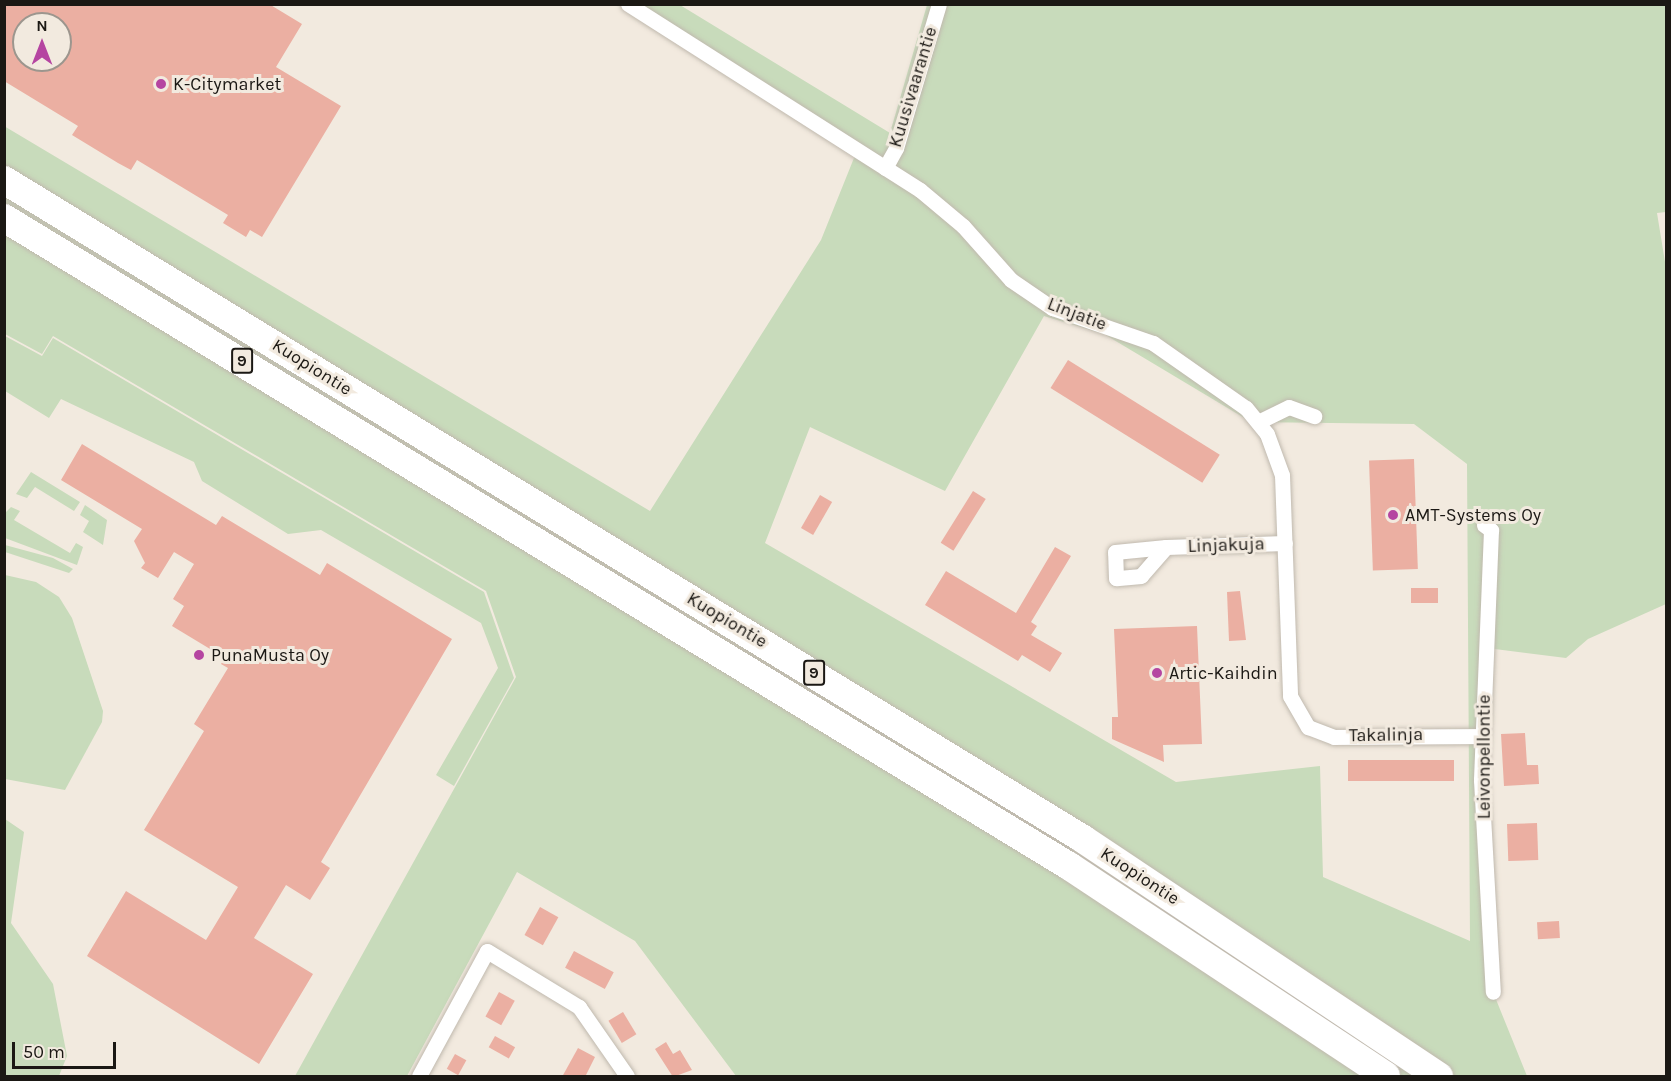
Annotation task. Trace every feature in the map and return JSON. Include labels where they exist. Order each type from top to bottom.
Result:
[{"type":"highway","name":"Kuopiontie","points":[[4,180],[1083,839],[1439,1077]]},
{"type":"highway","name":"Kuopiontie","points":[[4,218],[1069,866],[1386,1077]]},
{"type":"highway","points":[[4,241],[44,259],[83,265]]},
{"type":"street","name":"Linjatie","points":[[628,4],[885,168],[963,226],[1011,280],[1052,308],[1153,343],[1237,399],[1258,422],[1282,475],[1290,696],[1297,715]]},
{"type":"street","name":"Kuusivaarantie","points":[[885,168],[896,148],[939,4]]},
{"type":"street","points":[[1258,422],[1289,407],[1314,416]]},
{"type":"street","name":"Leivonpellontie","points":[[1484,525],[1491,530],[1481,736],[1493,992]]},
{"type":"street","name":"Linjakuja","points":[[1166,547],[1285,543]]},
{"type":"street","name":"Takalinja","points":[[1297,715],[1308,728],[1334,737],[1481,736]]},
{"type":"street","points":[[419,1077],[487,951],[579,1007],[627,1076]]},
{"type":"green space","points":[[621,5],[680,5],[890,133],[927,5],[1666,5],[1666,212],[1657,213],[1666,268],[1666,604],[1588,639],[1566,658],[1487,648],[1481,736],[1493,992],[1527,1076],[736,1076],[635,941],[517,872],[407,1076],[295,1076],[516,677],[486,591],[53,336],[42,354],[5,334],[4,126],[650,511],[821,240],[856,153]],"holes":[[[1044,316],[1104,334],[1251,422],[1414,424],[1467,464],[1470,941],[1323,877],[1320,766],[1176,782],[765,543],[810,427],[945,491]]]},
{"type":"green space","points":[[5,336],[42,356],[53,338],[484,592],[514,678],[454,786],[436,775],[498,668],[481,623],[321,530],[288,534],[202,481],[194,462],[61,399],[49,418],[5,391]]},
{"type":"green space","points":[[31,472],[80,502],[74,511],[35,487],[27,498],[16,494]]},
{"type":"green space","points":[[85,505],[107,520],[103,545],[83,532],[89,521],[80,515]]},
{"type":"green space","points":[[11,507],[20,511],[14,520],[70,553],[76,543],[83,547],[77,565],[5,538],[5,513]]},
{"type":"green space","points":[[5,545],[53,558],[73,569],[69,573],[5,552]]},
{"type":"green space","points":[[5,575],[36,582],[59,597],[72,618],[103,711],[102,722],[65,790],[5,779]]},
{"type":"green space","points":[[5,819],[24,832],[11,923],[53,984],[67,1056],[59,1076],[5,1076]]},
{"type":"building","points":[[4,4],[269,4],[302,24],[276,67],[341,106],[262,237],[250,230],[246,237],[223,223],[228,215],[137,160],[131,170],[118,163],[72,135],[78,126],[4,81]]},
{"type":"building","points":[[1068,360],[1220,455],[1202,483],[1051,388]]},
{"type":"building","points":[[82,444],[216,525],[222,516],[320,575],[327,563],[452,639],[321,862],[330,868],[310,900],[286,885],[254,938],[313,974],[259,1064],[87,956],[126,891],[206,940],[238,887],[144,830],[204,731],[194,724],[228,668],[221,664],[225,658],[172,626],[184,606],[173,599],[194,564],[174,552],[158,578],[141,568],[145,563],[134,541],[142,529],[61,480]]},
{"type":"building","name":"AMT-Systems Oy","points":[[1414,459],[1418,569],[1373,571],[1369,461]]},
{"type":"building","points":[[973,491],[986,499],[953,551],[941,543]]},
{"type":"building","points":[[820,495],[832,502],[813,535],[801,528]]},
{"type":"building","points":[[1055,547],[1071,556],[1031,622],[1037,626],[1031,635],[1062,653],[1050,672],[1022,655],[1018,661],[925,605],[946,571],[1016,613]]},
{"type":"building","points":[[1411,588],[1438,588],[1438,603],[1411,603]]},
{"type":"building","points":[[1240,591],[1246,640],[1229,641],[1227,592]]},
{"type":"building","name":"Artic-Kaihdin","points":[[1197,626],[1202,744],[1163,745],[1164,762],[1112,739],[1112,717],[1118,717],[1114,629]]},
{"type":"building","points":[[1525,733],[1527,765],[1538,765],[1539,784],[1504,786],[1501,734]]},
{"type":"building","points":[[1348,760],[1454,760],[1454,781],[1348,781]]},
{"type":"building","points":[[1537,823],[1538,860],[1508,861],[1507,824]]},
{"type":"building","points":[[540,907],[558,917],[543,945],[524,935]]},
{"type":"building","points":[[1559,921],[1560,938],[1538,939],[1537,922]]},
{"type":"building","points":[[574,951],[614,972],[605,989],[565,968]]},
{"type":"building","points":[[499,992],[515,1001],[501,1025],[485,1016]]},
{"type":"building","points":[[623,1012],[636,1034],[622,1043],[608,1021]]},
{"type":"building","points":[[495,1036],[515,1047],[509,1059],[489,1047]]},
{"type":"building","points":[[666,1042],[673,1054],[680,1050],[692,1070],[673,1077],[655,1049]]},
{"type":"building","points":[[578,1048],[595,1057],[585,1077],[562,1077]]},
{"type":"building","points":[[455,1054],[466,1060],[458,1075],[447,1069]]},
{"type":"place","name":"K-Citymarket","points":[[161,84]]},
{"type":"place","name":"AMT-Systems Oy","points":[[1393,515]]},
{"type":"place","name":"PunaMusta Oy","points":[[199,655]]},
{"type":"place","name":"Artic-Kaihdin","points":[[1157,673]]}]
